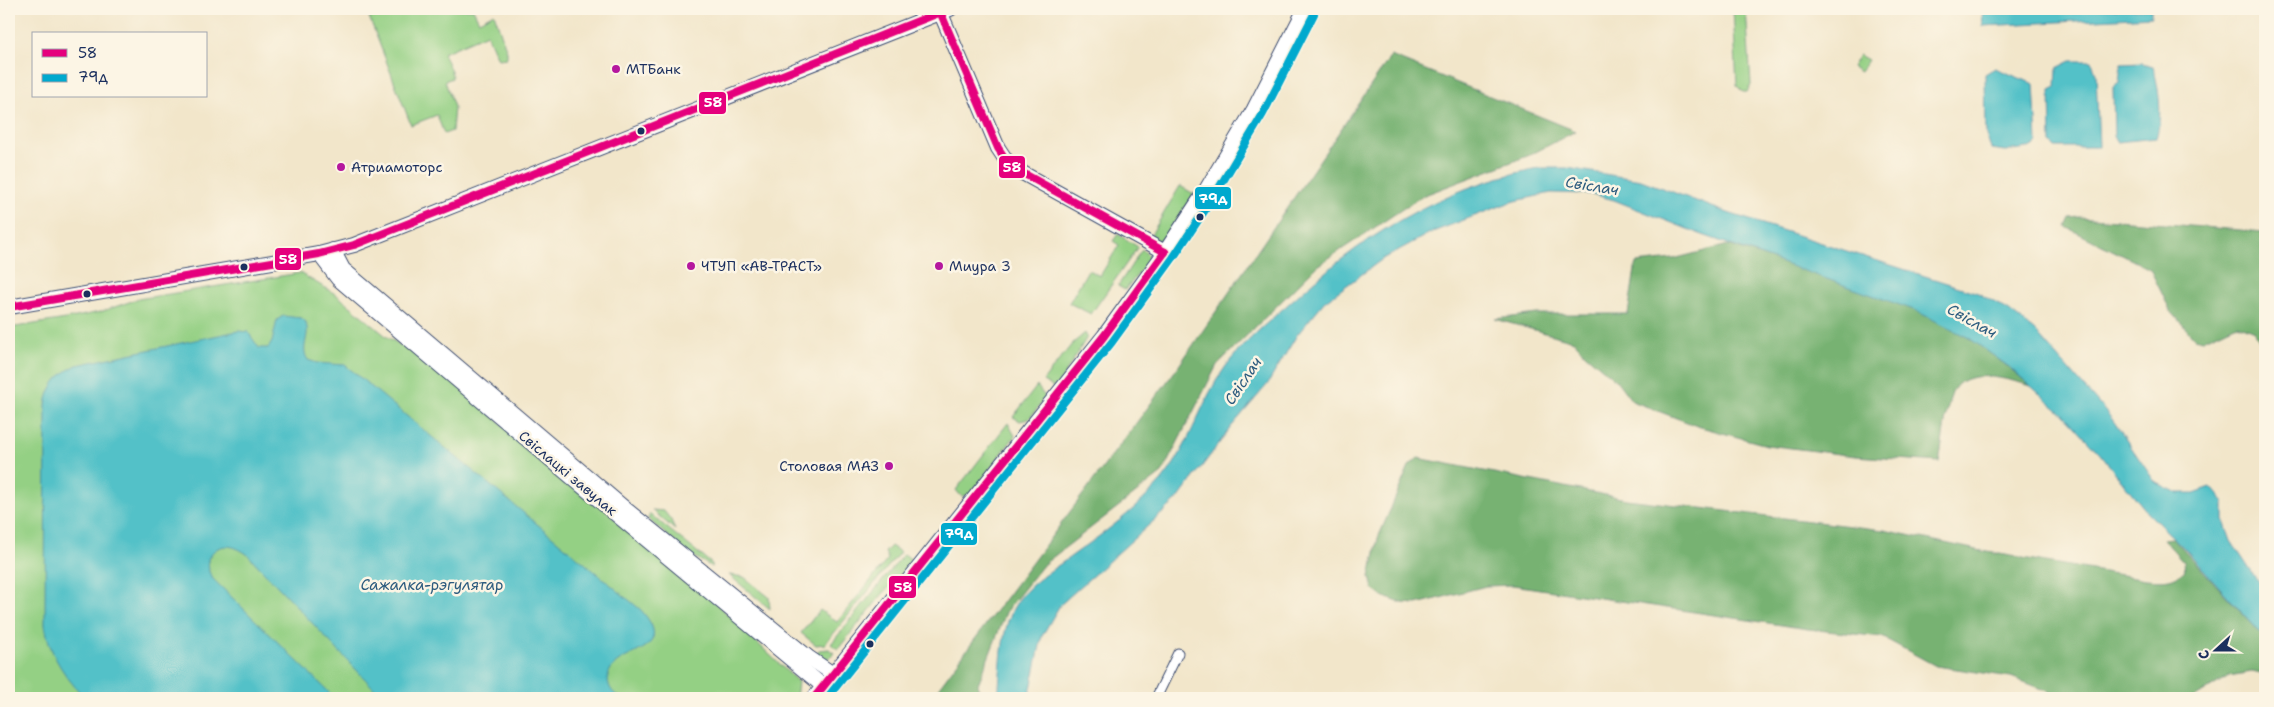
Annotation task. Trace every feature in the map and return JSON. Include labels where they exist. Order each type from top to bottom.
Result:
[{"type":"street","points":[[814,698],[1104,336],[1165,252],[1204,193],[1254,109],[1305,9]]},
{"type":"street","points":[[9,307],[319,254],[354,245],[943,10],[998,148],[1010,166],[1165,252]]},
{"type":"street","points":[[351,276],[350,259],[354,245]]},
{"type":"street","name":"Свіслацкі завулак","points":[[333,250],[343,269],[628,511],[808,657],[833,674]]},
{"type":"street","name":"Свіслацкі завулак","points":[[319,254],[338,279],[583,487],[824,686]]},
{"type":"street","points":[[1156,698],[1178,654]]},
{"type":"green space","points":[[366,9],[473,9],[479,21],[494,13],[507,52],[507,58],[498,59],[487,34],[443,53],[452,74],[452,78],[445,81],[454,107],[452,131],[444,134],[437,115],[411,125]]},
{"type":"green space","points":[[1733,9],[1746,9],[1751,85],[1747,92],[1743,92],[1737,86]]},
{"type":"green space","points":[[1859,55],[1868,60],[1860,72],[1852,67]]},
{"type":"green space","points":[[1391,56],[1576,131],[1530,155],[1422,196],[1317,266],[1217,365],[1162,473],[1044,564],[1007,610],[978,684],[979,698],[931,698],[1178,367]]},
{"type":"green space","points":[[1180,186],[1194,194],[1164,239],[1156,241],[1149,238]]},
{"type":"green space","points":[[2079,217],[2265,232],[2265,350],[2254,331],[2237,324],[2203,340],[2194,338],[2170,310],[2150,269],[2066,227],[2070,218]]},
{"type":"green space","points":[[1118,234],[1138,247],[1091,314],[1069,303],[1088,270],[1100,276],[1119,245],[1113,241]]},
{"type":"green space","points":[[1728,245],[1870,292],[1925,314],[1972,340],[2031,386],[1988,377],[1966,379],[1958,384],[1952,393],[1948,408],[1939,462],[1855,456],[1767,445],[1697,426],[1632,401],[1616,380],[1585,354],[1574,341],[1495,319],[1537,314],[1628,314],[1636,263],[1673,259]]},
{"type":"green space","points":[[1142,249],[1149,256],[1148,262],[1125,290],[1118,286]]},
{"type":"green space","name":"Сажалка-рэгулятар","points":[[300,273],[337,295],[386,336],[432,365],[717,604],[798,682],[796,698],[9,698],[9,328],[100,312],[138,299]]},
{"type":"green space","points":[[1085,333],[1087,337],[1056,389],[1043,381],[1072,344]]},
{"type":"green space","points":[[1037,386],[1046,398],[1029,419],[1020,421],[1013,417]]},
{"type":"green space","points":[[1008,423],[1015,436],[970,495],[961,496],[956,490]]},
{"type":"green space","points":[[1418,458],[1626,499],[1884,530],[1982,551],[2145,579],[2162,580],[2172,578],[2185,570],[2184,562],[2163,539],[2173,538],[2265,638],[2265,675],[2252,672],[2229,676],[2194,698],[2066,698],[2011,677],[1936,666],[1882,637],[1808,629],[1513,585],[1486,586],[1417,604],[1401,603],[1382,596],[1373,589],[1370,577],[1378,538],[1409,466]]},
{"type":"green space","points":[[652,510],[664,511],[671,520],[675,530]]},
{"type":"green space","points":[[650,514],[712,564],[712,567],[688,553],[648,519]]},
{"type":"green space","points":[[891,546],[900,552],[825,644],[816,645],[801,633],[820,610],[837,622],[888,559],[885,552]]},
{"type":"green space","points":[[904,554],[912,560],[912,568],[886,590],[838,649],[831,644]]},
{"type":"green space","points":[[729,575],[744,577],[769,597],[770,609]]},
{"type":"green space","points":[[829,649],[834,653],[829,658],[823,658],[816,654],[819,650]]},
{"type":"water","points":[[1982,9],[2151,9],[2151,17],[1983,26]]},
{"type":"water","points":[[2071,61],[2092,61],[2096,74],[2099,147],[2055,147],[2051,143],[2050,90],[2056,87],[2057,68]]},
{"type":"water","points":[[2142,63],[2153,66],[2157,83],[2160,111],[2156,138],[2117,142],[2114,136],[2113,87],[2119,82],[2121,64]]},
{"type":"water","points":[[1995,68],[2034,84],[2037,142],[2034,147],[2006,151],[1991,149],[1986,135],[1985,74]]},
{"type":"water","name":"Свіслач","points":[[1539,168],[1567,168],[1641,180],[1728,213],[1978,293],[2008,310],[2034,330],[2112,419],[2155,482],[2178,493],[2194,493],[2211,487],[2224,502],[2224,521],[2231,541],[2265,592],[2265,638],[2187,551],[2148,513],[2100,454],[2064,415],[2009,367],[1969,338],[1914,310],[1700,234],[1614,200],[1592,194],[1551,193],[1511,202],[1430,233],[1384,258],[1324,302],[1297,335],[1267,385],[1231,427],[1178,499],[1060,605],[1042,636],[1029,698],[998,698],[1005,632],[1017,602],[1039,580],[1131,511],[1162,480],[1181,453],[1209,394],[1226,366],[1262,327],[1343,258],[1372,237],[1403,219],[1435,202],[1468,188]]},
{"type":"water","name":"Сажалка-рэгулятар","points":[[283,316],[301,318],[305,321],[307,331],[305,350],[308,360],[317,363],[345,365],[641,610],[652,626],[653,637],[647,645],[616,664],[609,673],[609,685],[612,691],[622,698],[383,698],[248,555],[237,548],[226,546],[216,549],[208,559],[209,572],[213,579],[335,698],[85,698],[77,690],[54,656],[45,625],[46,405],[52,386],[60,377],[77,365],[238,331],[248,332],[259,348],[268,348],[272,342],[277,320]]},
{"type":"transit line","name":"58","points":[[939,9],[998,148],[1010,166],[1165,252]]},
{"type":"transit line","name":"58","points":[[9,307],[319,254],[354,245],[941,12]]},
{"type":"transit line","name":"79д","points":[[827,698],[1112,342],[1173,258],[1213,198],[1263,114],[1314,14]]},
{"type":"transit line","name":"58","points":[[814,698],[1104,336],[1165,252]]},
{"type":"place","name":"МТБанк","points":[[616,69]]},
{"type":"place","name":"Атриамоторс","points":[[341,167]]},
{"type":"place","name":"ЧТУП «АВ-ТРАСТ»","points":[[691,266]]},
{"type":"place","name":"Миура 3","points":[[939,266]]},
{"type":"place","name":"Столовая МАЗ","points":[[889,466]]}]
